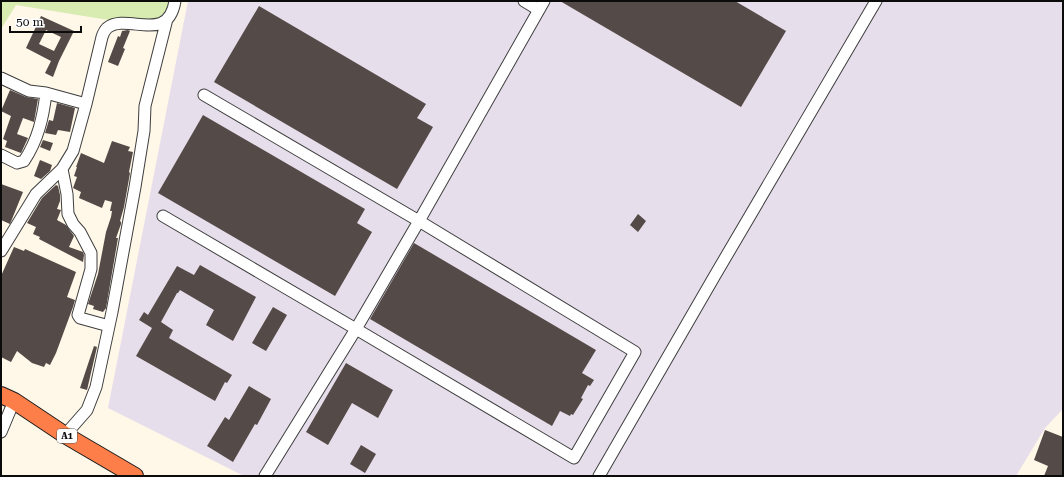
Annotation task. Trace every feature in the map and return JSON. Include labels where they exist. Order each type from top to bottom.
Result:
[{"type":"highway","name":"A1","points":[[7,398],[64,435],[135,476]]},
{"type":"street","points":[[1,251],[36,194],[62,169],[73,151],[102,36],[107,28],[118,24],[157,25],[167,19],[174,10],[175,1]]},
{"type":"street","points":[[265,476],[356,329],[541,5],[524,1]]},
{"type":"street","points":[[599,476],[876,1]]},
{"type":"street","points":[[64,435],[87,410],[96,387],[135,187],[144,131],[146,106],[167,19]]},
{"type":"street","points":[[1,78],[29,90],[86,104]]},
{"type":"street","points":[[1,155],[17,162],[24,161],[31,151],[44,116],[46,93]]},
{"type":"street","points":[[163,216],[574,458],[635,352],[419,221],[204,95]]},
{"type":"street","points":[[62,169],[67,194],[68,214],[91,253],[92,269],[78,315],[80,318],[109,326]]},
{"type":"street","points":[[1,432],[7,398]]},
{"type":"shaded area","points":[[188,1],[1063,1],[1063,409],[1045,428],[1016,476],[244,476],[108,408]]},
{"type":"green space","points":[[1,1],[170,1],[164,29],[16,5],[1,29]]},
{"type":"building","points":[[560,1],[735,1],[786,31],[741,107]]},
{"type":"building","points":[[259,6],[426,104],[417,118],[433,127],[397,189],[214,82]]},
{"type":"building","points":[[41,16],[74,31],[53,77],[45,73],[51,61],[26,48]],"holes":[[[46,30],[61,37],[54,51],[39,44]]]},
{"type":"building","points":[[122,31],[130,31],[123,48],[125,49],[118,66],[108,62],[118,36],[120,37]]},
{"type":"building","points":[[10,90],[26,97],[38,99],[34,122],[23,118],[17,134],[28,138],[21,153],[5,147],[7,141],[3,139],[11,116],[1,111]]},
{"type":"building","points":[[57,103],[75,108],[70,132],[58,130],[56,135],[45,133],[49,120],[53,121]]},
{"type":"building","points":[[203,115],[365,209],[357,223],[372,232],[335,296],[158,193]]},
{"type":"building","points":[[43,140],[53,143],[50,151],[40,147]]},
{"type":"building","points":[[112,141],[130,147],[128,151],[133,152],[124,207],[120,221],[121,224],[116,238],[118,238],[106,308],[103,312],[93,309],[94,306],[88,304],[98,274],[106,232],[111,217],[112,211],[110,211],[112,202],[105,200],[102,208],[79,198],[81,192],[73,188],[77,177],[74,176],[76,167],[81,153],[104,163]]},
{"type":"building","points":[[40,160],[52,165],[50,171],[41,179],[34,176]]},
{"type":"building","points":[[1,184],[23,192],[10,224],[1,220]]},
{"type":"building","points":[[56,185],[58,186],[60,195],[60,201],[57,209],[61,210],[57,220],[66,225],[74,236],[69,247],[83,252],[83,262],[39,239],[40,237],[33,234],[36,227],[27,223],[42,198]]},
{"type":"building","points":[[638,214],[646,221],[638,232],[630,225]]},
{"type":"building","points":[[414,243],[596,350],[582,373],[594,380],[590,386],[588,385],[581,398],[583,399],[573,415],[571,414],[570,416],[560,411],[552,426],[370,319]]},
{"type":"building","points":[[14,247],[24,251],[25,249],[76,272],[67,297],[75,300],[73,307],[56,353],[50,365],[46,363],[44,367],[32,363],[17,351],[11,362],[1,357],[1,276]]},
{"type":"building","points":[[200,265],[256,297],[233,341],[206,325],[214,310],[180,290],[161,322],[173,330],[169,338],[232,375],[227,383],[225,382],[215,401],[136,356],[152,328],[139,320],[144,312],[148,315],[177,266],[194,275]]},
{"type":"building","points":[[273,307],[287,315],[266,351],[252,343]]},
{"type":"building","points":[[94,346],[97,347],[87,390],[80,388]]},
{"type":"building","points":[[346,363],[393,390],[378,418],[352,403],[328,445],[306,432]]},
{"type":"building","points":[[249,386],[271,399],[257,425],[255,424],[233,462],[207,446],[225,417],[229,420]]},
{"type":"building","points":[[1045,430],[1063,437],[1063,476],[1044,476],[1048,466],[1034,460]]},
{"type":"building","points":[[361,445],[376,454],[365,473],[350,464]]}]
